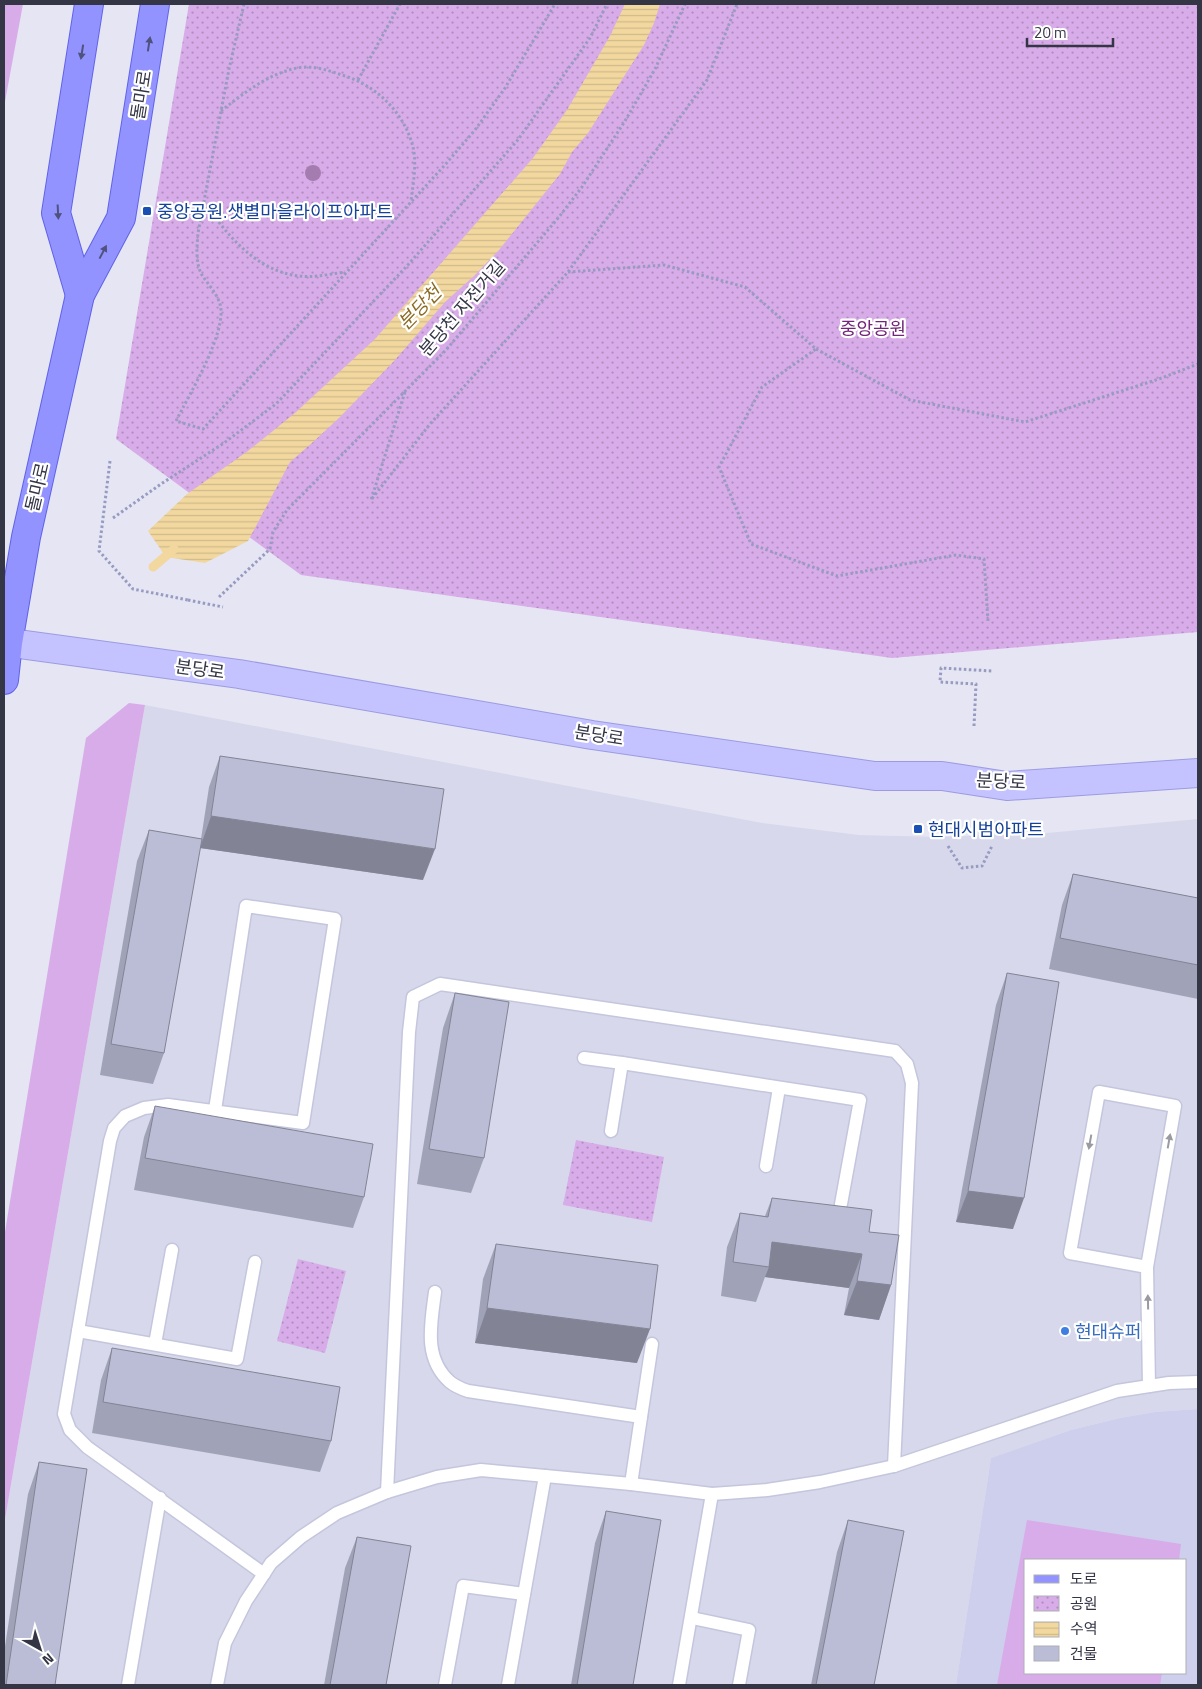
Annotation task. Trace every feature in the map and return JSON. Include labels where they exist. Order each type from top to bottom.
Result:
[{"type":"main road","name":"돌마로","points":[[80,295],[56,213],[89,4]]},
{"type":"main road","name":"돌마로","points":[[4,680],[6,642],[26,537],[80,295],[122,218],[156,4]]},
{"type":"main road","name":"분당로","points":[[6,642],[239,674],[592,735],[875,776],[942,776],[1008,786],[1198,773]]},
{"type":"lane","points":[[215,1110],[246,906],[335,919],[302,1123],[168,1105],[144,1108],[125,1116],[114,1128],[110,1140],[64,1414],[70,1430],[87,1447],[264,1574]]},
{"type":"lane","points":[[387,1492],[409,1032],[413,997],[440,984],[895,1051],[907,1064],[912,1084],[894,1466]]},
{"type":"lane","points":[[584,1058],[860,1100],[842,1204]]},
{"type":"lane","points":[[611,1131],[622,1063]]},
{"type":"lane","points":[[766,1166],[779,1088]]},
{"type":"lane","points":[[1147,1267],[1070,1253],[1099,1092],[1174,1106],[1147,1267],[1149,1386]]},
{"type":"lane","points":[[155,1344],[172,1250]]},
{"type":"lane","points":[[78,1331],[237,1359],[255,1262]]},
{"type":"lane","points":[[435,1292],[430,1341],[440,1372],[451,1384],[468,1391],[641,1417]]},
{"type":"lane","points":[[631,1484],[652,1344]]},
{"type":"lane","points":[[217,1685],[225,1643],[246,1601],[272,1563],[301,1537],[336,1513],[387,1492],[437,1476],[481,1470],[631,1484],[712,1494],[767,1490],[820,1482],[894,1466],[1117,1391],[1169,1383],[1198,1382]]},
{"type":"lane","points":[[508,1685],[545,1476]]},
{"type":"lane","points":[[680,1685],[712,1494]]},
{"type":"lane","points":[[128,1685],[160,1498]]},
{"type":"lane","points":[[445,1685],[463,1586],[524,1594]]},
{"type":"lane","points":[[692,1618],[749,1630],[739,1685]]},
{"type":"path","points":[[244,4],[198,233],[197,254],[201,272],[220,304],[222,321],[216,341],[176,421],[203,429],[474,130],[505,88],[555,4]]},
{"type":"path","points":[[358,80],[400,4]]},
{"type":"path","points":[[114,518],[161,484],[224,443],[276,404],[406,267],[517,141],[590,38],[607,4]]},
{"type":"path","name":"분당천 자전거길","points":[[219,598],[270,549],[273,532],[286,510],[446,350],[559,217],[582,187],[625,121],[655,69],[685,4]]},
{"type":"path","points":[[406,392],[371,500],[430,424],[568,272],[707,80],[737,4]]},
{"type":"path","points":[[221,111],[247,90],[275,75],[297,68],[314,67],[358,80],[379,94],[393,108],[405,127],[413,148],[414,171],[411,201]]},
{"type":"path","points":[[203,201],[223,229],[238,244],[254,259],[276,271],[298,276],[319,276],[346,272]]},
{"type":"path","points":[[568,272],[664,265],[745,287],[816,349],[910,400],[1025,422],[1159,379],[1198,364]]},
{"type":"path","points":[[816,349],[762,387],[719,467],[750,544],[837,576],[956,555],[984,560],[988,620]]},
{"type":"path","points":[[110,461],[99,551],[133,589],[223,607]]},
{"type":"path","points":[[974,726],[976,684],[940,682],[941,668],[992,671]]},
{"type":"path","points":[[948,846],[962,868],[982,866],[992,846]]},
{"type":"shaded area","points":[[145,705],[762,823],[859,835],[939,837],[1047,833],[1198,819],[1198,1409],[1155,1412],[1120,1418],[1071,1430],[991,1458],[956,1685],[4,1685],[4,1525]]},
{"type":"shaded area","points":[[1198,1409],[1198,1685],[956,1685],[991,1458],[1071,1430],[1155,1412]]},
{"type":"green space","points":[[4,4],[23,4],[4,107]]},
{"type":"green space","name":"중앙공원","points":[[189,4],[1198,4],[1198,632],[892,658],[301,575],[116,439]]},
{"type":"green space","points":[[129,703],[145,705],[4,1525],[4,1238],[86,738]]},
{"type":"green space","points":[[576,1140],[664,1157],[652,1222],[563,1205]]},
{"type":"green space","points":[[298,1259],[346,1271],[325,1353],[277,1341]]},
{"type":"green space","points":[[1027,1520],[1181,1544],[1179,1559],[1024,1559],[1024,1674],[1162,1674],[1160,1685],[997,1685]]},
{"type":"water","points":[[625,4],[660,4],[644,45],[588,133],[572,152],[560,174],[499,250],[446,301],[394,361],[340,417],[290,462],[248,541],[205,563],[166,557],[148,531],[187,494],[248,451],[295,413],[375,339],[533,158],[567,110],[610,36]]},
{"type":"building","points":[[220,756],[444,789],[435,849],[211,816]]},
{"type":"building","points":[[149,830],[202,839],[164,1053],[111,1044]]},
{"type":"building","points":[[1073,874],[1198,898],[1198,965],[1060,938]]},
{"type":"building","points":[[1007,973],[1059,982],[1024,1198],[968,1191]]},
{"type":"building","points":[[455,993],[509,1002],[484,1158],[429,1149]]},
{"type":"building","points":[[155,1106],[373,1144],[364,1197],[145,1158]]},
{"type":"building","points":[[772,1198],[872,1210],[869,1232],[899,1235],[891,1285],[857,1281],[862,1254],[772,1242],[769,1267],[733,1262],[740,1213],[768,1217]]},
{"type":"building","points":[[496,1244],[658,1265],[650,1329],[487,1308]]},
{"type":"building","points":[[112,1348],[340,1387],[331,1441],[103,1402]]},
{"type":"building","points":[[39,1462],[87,1469],[55,1685],[6,1685]]},
{"type":"building","points":[[606,1511],[661,1520],[633,1685],[577,1685]]},
{"type":"building","points":[[848,1520],[904,1531],[874,1685],[816,1685]]},
{"type":"building","points":[[357,1537],[411,1546],[386,1685],[330,1685]]},
{"type":"waterway","name":"분당천","points":[[153,567],[174,549]]},
{"type":"place","name":"중앙공원.샛별마을라이프아파트","points":[[147,211]]},
{"type":"place","name":"현대시범아파트","points":[[918,829]]},
{"type":"place","name":"현대슈퍼","points":[[1065,1331]]}]
